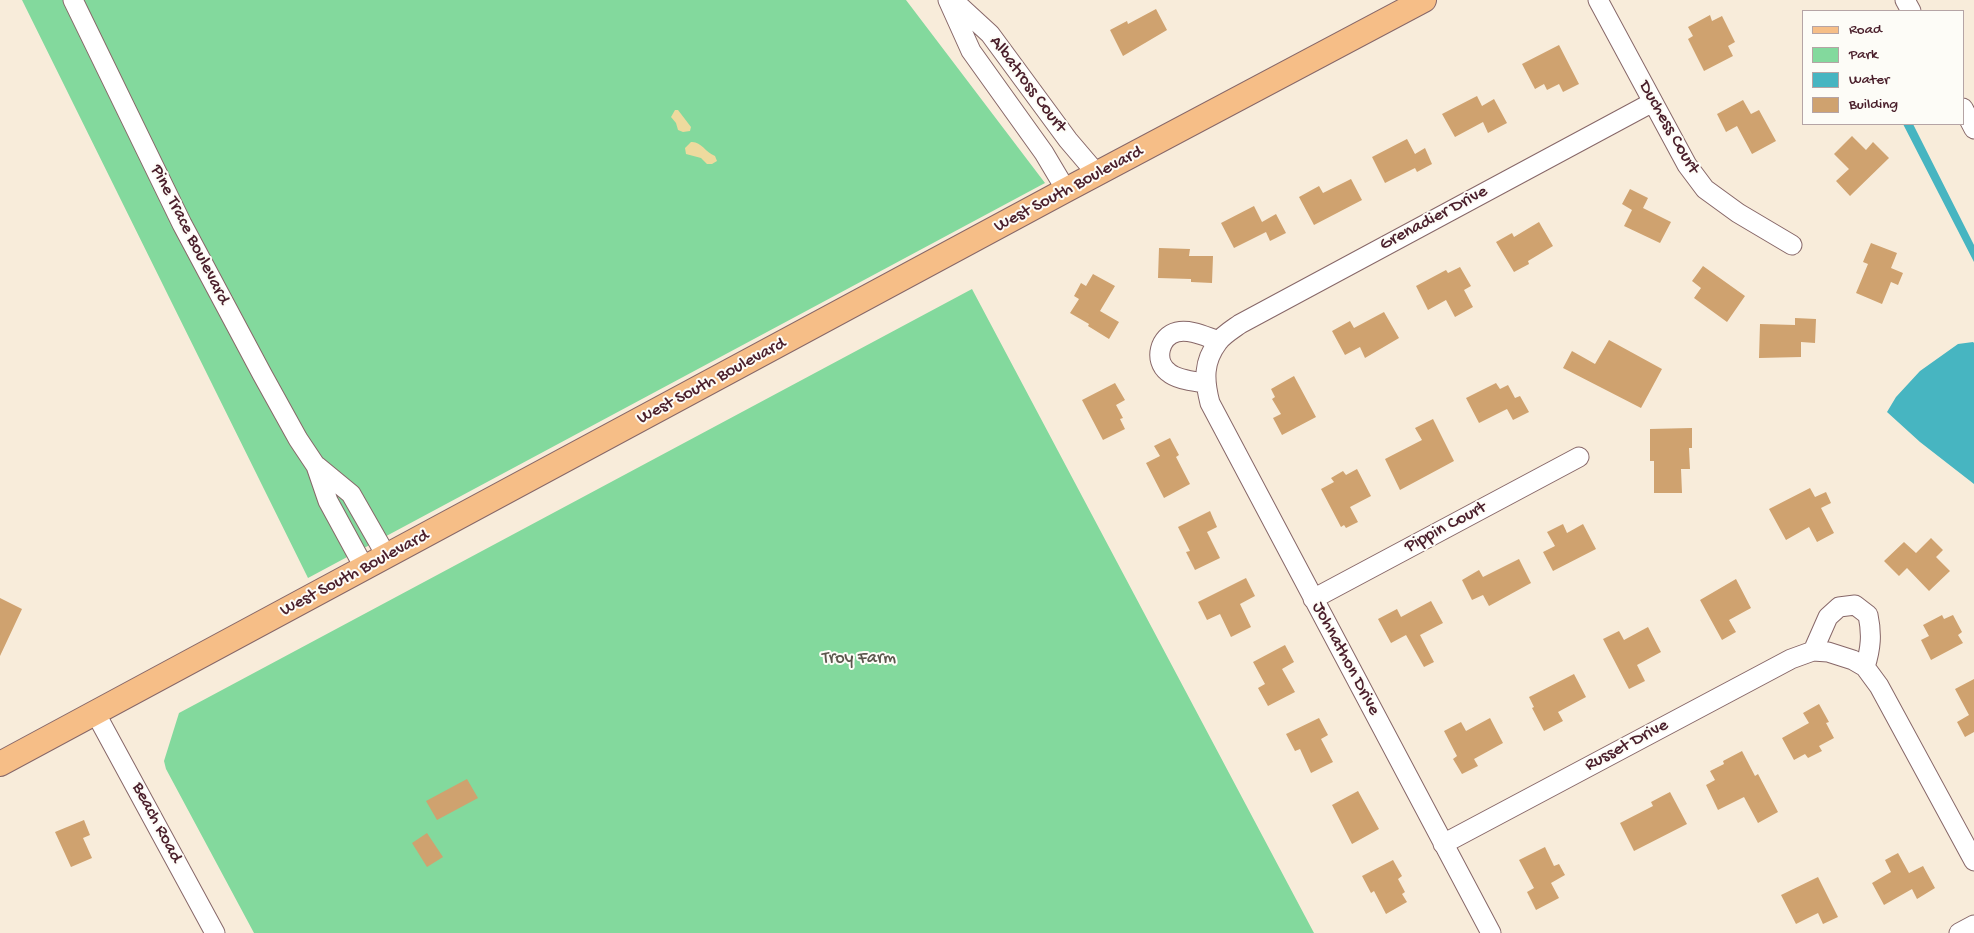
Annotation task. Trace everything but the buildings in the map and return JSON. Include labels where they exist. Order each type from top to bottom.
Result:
[{"type":"main road","name":"West South Boulevard","points":[[0,764],[1066,190],[1424,0]]},
{"type":"street","name":"Pine Trace Boulevard","points":[[72,0],[182,224],[289,423],[316,466],[328,501],[365,569]]},
{"type":"street","name":"Albatross Court","points":[[948,0],[971,51],[1044,153],[1066,190]]},
{"type":"street","name":"Albatross Court","points":[[953,0],[990,34],[1063,133],[1097,174]]},
{"type":"street","name":"Duchess Court","points":[[1598,0],[1687,165],[1705,189],[1738,214],[1792,245]]},
{"type":"street","name":"Grenadier Drive","points":[[1208,363],[1218,341],[1240,324],[1652,102]]},
{"type":"street","points":[[1964,110],[1974,129]]},
{"type":"street","points":[[1205,383],[1186,380],[1168,372],[1160,361],[1160,347],[1168,336],[1178,332],[1195,333],[1218,341]]},
{"type":"street","name":"Johnathon Drive","points":[[1208,363],[1205,383],[1210,403],[1490,933]]},
{"type":"street","name":"Pippin Court","points":[[1313,599],[1579,457]]},
{"type":"street","name":"Pine Trace Boulevard","points":[[316,466],[351,494],[387,557]]},
{"type":"street","points":[[1813,651],[1828,618],[1839,606],[1855,605],[1868,615],[1871,631],[1870,648],[1865,666],[1879,686],[1974,861]]},
{"type":"street","name":"Russet Drive","points":[[1443,844],[1791,659],[1813,651],[1828,652],[1865,666]]},
{"type":"street","name":"Beach Road","points":[[96,714],[215,933]]},
{"type":"street","points":[[1959,933],[1974,925]]},
{"type":"green space","points":[[22,0],[906,0],[1045,183],[308,578]]},
{"type":"green space","name":"Troy Farm","points":[[972,289],[1314,933],[254,933],[166,769],[164,761],[179,713]]},
{"type":"sand","points":[[675,110],[678,110],[691,127],[690,131],[683,132],[678,130],[676,123],[671,117]]},
{"type":"sand","points":[[691,142],[700,145],[715,156],[717,161],[707,164],[701,158],[686,154],[685,148]]},
{"type":"water","points":[[1904,125],[1914,125],[1974,245],[1974,262]]},
{"type":"water","points":[[1973,342],[1974,484],[1920,442],[1887,412],[1896,397],[1920,371],[1958,344]]}]
